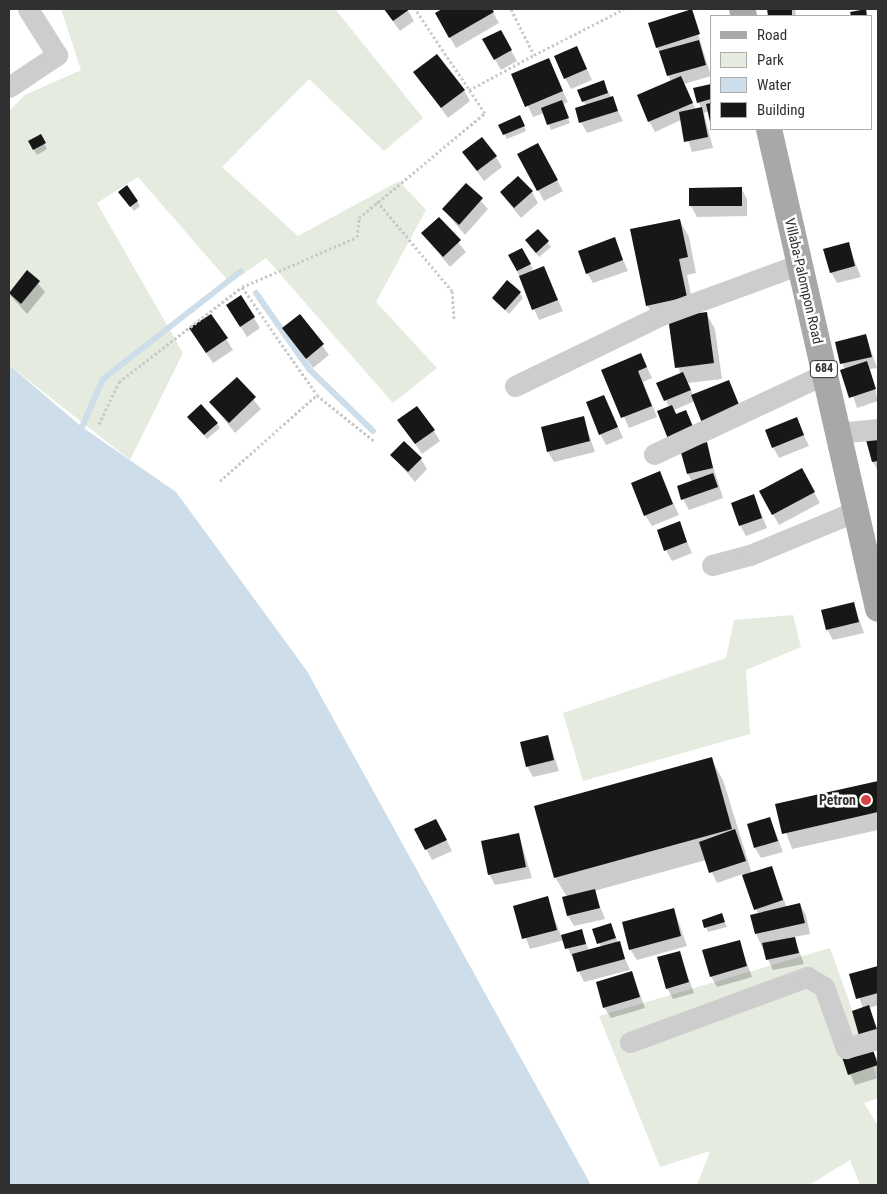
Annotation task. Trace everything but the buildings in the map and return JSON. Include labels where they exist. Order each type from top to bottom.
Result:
[{"type":"main road","name":"Villaba-Palompon Road","points":[[769,130],[878,609]]},
{"type":"street","points":[[9,87],[56,55],[28,9]]},
{"type":"street","points":[[515,386],[659,316],[800,264]]},
{"type":"street","points":[[654,454],[825,374]]},
{"type":"street","points":[[838,433],[878,429]]},
{"type":"street","points":[[712,565],[750,555],[856,511]]},
{"type":"street","points":[[630,1042],[807,977],[824,986],[846,1048],[878,1039]]},
{"type":"path","points":[[99,424],[119,382],[242,287],[357,237],[359,218],[377,201],[485,113],[415,9]]},
{"type":"path","points":[[511,9],[534,56]]},
{"type":"path","points":[[469,90],[624,9]]},
{"type":"path","points":[[377,201],[452,291],[454,320]]},
{"type":"path","points":[[242,287],[317,395],[374,441]]},
{"type":"path","points":[[220,481],[317,395]]},
{"type":"green space","points":[[61,9],[335,9],[423,118],[384,151],[309,79],[222,167],[298,236],[399,181],[426,210],[376,302],[437,368],[393,403],[266,258],[230,283],[138,177],[97,203],[183,353],[130,460],[9,365],[9,111],[25,95],[81,70]]},
{"type":"green space","points":[[793,615],[801,647],[746,670],[750,734],[583,781],[563,713],[726,658],[734,620]]},
{"type":"green space","points":[[830,948],[878,1082],[878,1098],[864,1103],[878,1126],[878,1185],[860,1185],[850,1160],[809,1185],[697,1185],[710,1151],[660,1167],[599,1016]]},
{"type":"water","points":[[9,365],[82,427],[176,492],[307,671],[591,1185],[9,1185]]},
{"type":"waterway","points":[[82,427],[103,379],[241,271]]},
{"type":"waterway","points":[[256,293],[309,369],[373,431]]},
{"type":"place","name":"Petron","points":[[866,800]]}]
